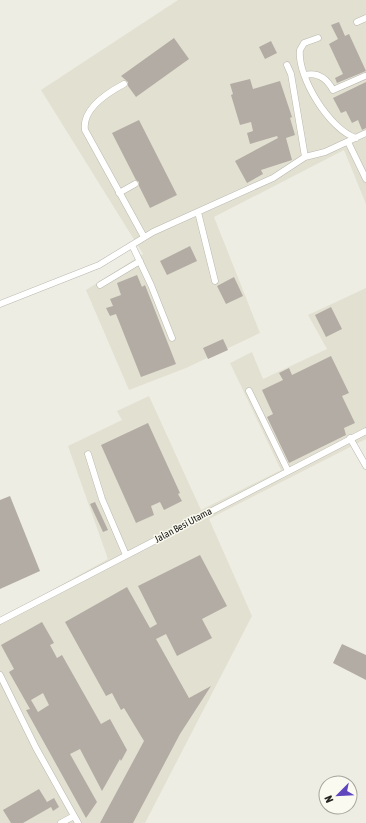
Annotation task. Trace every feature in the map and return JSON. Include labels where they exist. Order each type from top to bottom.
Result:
[{"type":"street","points":[[357,22],[366,18]]},
{"type":"street","points":[[318,38],[304,43],[300,50],[305,75],[311,91],[330,121],[345,133],[356,138]]},
{"type":"street","points":[[288,65],[291,74],[305,157]]},
{"type":"street","points":[[305,75],[312,74],[328,80],[333,90],[365,76]]},
{"type":"street","points":[[124,84],[112,90],[98,102],[84,121],[84,130],[144,237]]},
{"type":"street","points":[[0,304],[99,265],[144,237],[273,178],[305,157],[325,152],[366,132]]},
{"type":"street","points":[[348,142],[366,179]]},
{"type":"street","points":[[119,193],[135,184]]},
{"type":"street","points":[[198,212],[215,281]]},
{"type":"street","points":[[132,245],[172,338]]},
{"type":"street","points":[[100,285],[140,261]]},
{"type":"street","points":[[250,391],[288,471]]},
{"type":"street","name":"Jalan Besi Utama","points":[[2,620],[366,431]]},
{"type":"street","points":[[350,438],[366,466]]},
{"type":"street","points":[[88,454],[102,499],[126,555]]},
{"type":"street","points":[[0,612],[2,620]]},
{"type":"street","points":[[0,675],[34,743],[78,823]]},
{"type":"street","points":[[61,823],[74,816]]},
{"type":"shaded area","points":[[178,0],[366,0],[366,204],[344,150],[214,217],[260,333],[186,368],[129,390],[86,290],[143,254],[41,90]]},
{"type":"shaded area","points":[[366,288],[366,439],[209,519],[252,616],[145,823],[0,823],[0,619],[108,559],[68,446],[122,420],[117,411],[149,396],[201,510],[281,470],[230,363],[252,352],[263,379],[327,349],[308,315]]},
{"type":"building","points":[[339,22],[345,36],[349,34],[366,71],[337,83],[335,78],[343,74],[329,44],[338,39],[331,25]]},
{"type":"building","points":[[174,38],[189,59],[136,97],[128,86],[128,82],[121,76]]},
{"type":"building","points":[[271,41],[277,53],[265,59],[259,47]]},
{"type":"building","points":[[250,79],[253,89],[280,81],[292,117],[290,118],[295,135],[286,138],[292,160],[261,170],[263,174],[247,183],[235,161],[278,138],[277,136],[250,144],[247,133],[253,131],[251,122],[240,125],[231,95],[233,94],[230,84]]},
{"type":"building","points":[[366,82],[366,128],[362,130],[358,120],[352,123],[346,111],[341,113],[333,98]]},
{"type":"building","points":[[139,120],[177,195],[150,208],[139,186],[139,182],[136,180],[112,133]]},
{"type":"building","points":[[190,246],[197,261],[167,275],[160,261]]},
{"type":"building","points":[[137,275],[142,287],[145,285],[176,364],[141,377],[116,314],[110,316],[106,308],[113,306],[110,299],[121,295],[117,283]]},
{"type":"building","points":[[234,277],[243,296],[226,304],[217,286]]},
{"type":"building","points":[[331,307],[342,329],[326,337],[315,315]]},
{"type":"building","points":[[223,339],[228,350],[208,359],[203,348]]},
{"type":"building","points":[[331,356],[349,393],[342,396],[355,423],[344,428],[346,435],[289,463],[267,417],[273,414],[262,390],[283,380],[279,373],[289,368],[292,375]]},
{"type":"building","points":[[148,423],[180,493],[178,494],[182,501],[164,510],[160,502],[151,506],[154,515],[136,523],[101,445]]},
{"type":"building","points":[[10,496],[40,571],[0,589],[0,500]]},
{"type":"building","points":[[95,502],[108,530],[103,532],[90,504]]},
{"type":"building","points":[[200,555],[227,606],[202,619],[212,638],[177,656],[166,634],[156,639],[189,698],[211,686],[180,734],[133,823],[100,823],[144,741],[124,708],[121,710],[112,693],[106,696],[65,622],[127,587],[150,628],[157,624],[138,586]]},
{"type":"building","points":[[42,622],[54,643],[50,645],[57,658],[62,655],[101,724],[110,719],[127,750],[121,761],[120,759],[102,791],[80,749],[70,754],[97,802],[86,818],[26,710],[30,709],[9,672],[14,669],[1,645]],"holes":[[[43,693],[49,705],[38,712],[31,700]]]},
{"type":"building","points":[[342,644],[366,655],[366,680],[333,663]]},
{"type":"building","points":[[39,789],[47,802],[54,798],[59,807],[53,811],[51,807],[23,823],[11,823],[3,810]]}]
